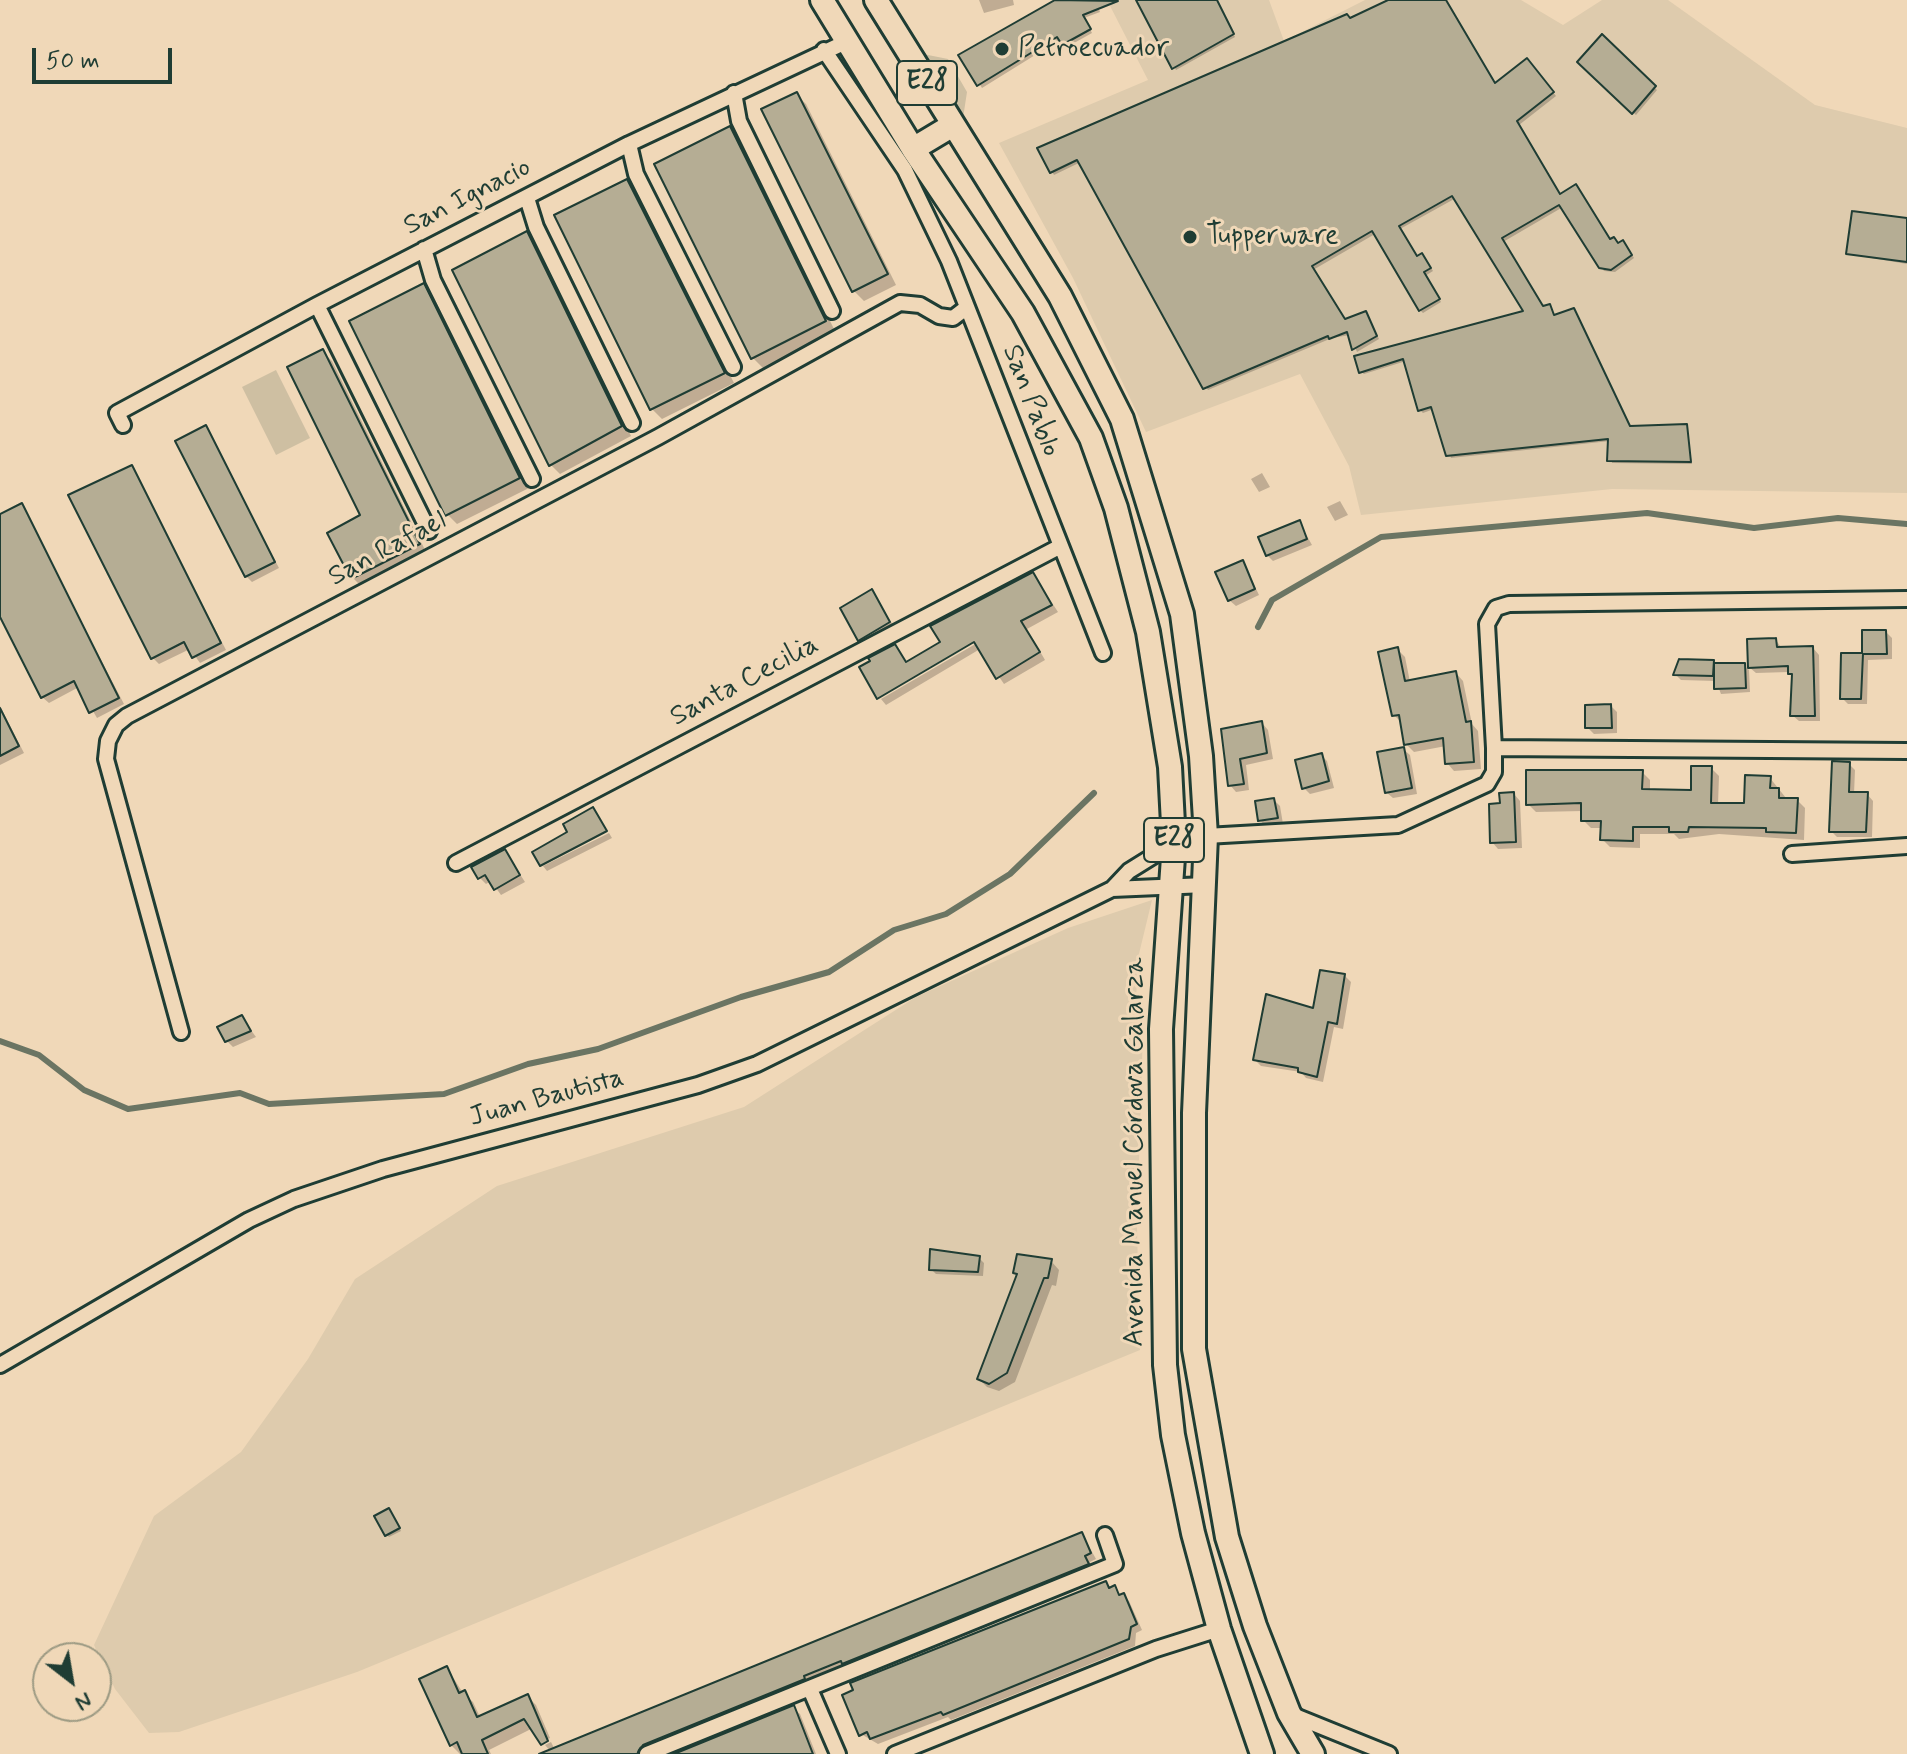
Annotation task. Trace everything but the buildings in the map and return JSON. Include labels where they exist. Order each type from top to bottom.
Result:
[{"type":"main road","name":"Avenida Manuel Córdova Galarza","points":[[822,0],[848,41],[909,159],[1023,313],[1091,438],[1116,508],[1148,632],[1170,767],[1174,843],[1161,1045],[1165,1365],[1181,1479],[1219,1629],[1262,1754]]},
{"type":"main road","name":"Avenida Manuel Córdova Galarza","points":[[876,0],[1060,296],[1122,419],[1182,614],[1201,756],[1206,836],[1194,1113],[1194,1349],[1227,1537],[1255,1626],[1289,1713],[1313,1754]]},
{"type":"main road","points":[[909,159],[953,125]]},
{"type":"street","name":"San Ignacio","points":[[120,419],[317,305],[424,249],[629,144],[848,41]]},
{"type":"street","name":"San Pablo","points":[[824,50],[909,159],[1103,653]]},
{"type":"street","points":[[734,93],[739,121],[832,311]]},
{"type":"street","points":[[629,144],[636,174],[733,367]]},
{"type":"street","points":[[527,198],[536,227],[632,423]]},
{"type":"street","points":[[424,249],[433,280],[532,479]]},
{"type":"street","name":"San Rafael","points":[[181,1032],[106,759],[108,741],[116,725],[127,716],[658,437],[900,303],[920,305],[939,316],[953,318],[966,308]]},
{"type":"street","points":[[317,305],[429,531]]},
{"type":"street","name":"Santa Cecilia","points":[[456,863],[1059,547]]},
{"type":"street","points":[[1907,599],[1509,604],[1496,608],[1487,624],[1494,748],[1907,751]]},
{"type":"street","name":"Juan Bautista","points":[[0,1365],[249,1220],[294,1199],[383,1169],[725,1077],[1112,889],[1129,871],[1174,843],[1206,836],[1398,825],[1487,784],[1494,772],[1494,748]]},
{"type":"street","points":[[1792,854],[1907,846]]},
{"type":"street","name":"Juan Bautista","points":[[1112,889],[1206,885]]},
{"type":"street","points":[[647,1754],[1115,1564],[1105,1535]]},
{"type":"street","points":[[895,1754],[1156,1649],[1219,1629]]},
{"type":"street","points":[[810,1689],[838,1754]]},
{"type":"street","points":[[1289,1713],[1389,1754]]},
{"type":"shaded area","name":"Tupperware","points":[[1107,0],[1269,0],[1284,41],[1365,0],[1521,0],[1563,25],[1602,0],[1668,0],[1815,105],[1907,128],[1907,493],[1612,489],[1361,515],[1349,466],[1300,374],[1146,432],[1073,278],[999,143],[1148,80]]},
{"type":"shaded area","points":[[923,54],[948,59],[967,92],[963,118]]},
{"type":"shaded area","points":[[276,370],[310,438],[276,455],[242,387]]},
{"type":"shaded area","points":[[1152,900],[1138,958],[1136,1001],[1143,1030],[1137,1228],[1140,1350],[357,1672],[179,1732],[149,1733],[112,1683],[112,1642],[95,1642],[154,1516],[241,1452],[308,1359],[355,1279],[497,1186],[744,1107],[916,997],[1068,928]]},
{"type":"waterway","points":[[1258,627],[1272,600],[1381,537],[1647,513],[1754,528],[1838,518],[1907,524]]},
{"type":"waterway","points":[[0,1041],[39,1055],[84,1090],[128,1109],[240,1093],[269,1104],[444,1094],[528,1064],[598,1049],[741,997],[829,972],[894,930],[946,914],[1010,874],[1094,793]]},
{"type":"place","name":"Petroecuador","points":[[1002,49]]},
{"type":"place","name":"Tupperware","points":[[1190,237]]}]
